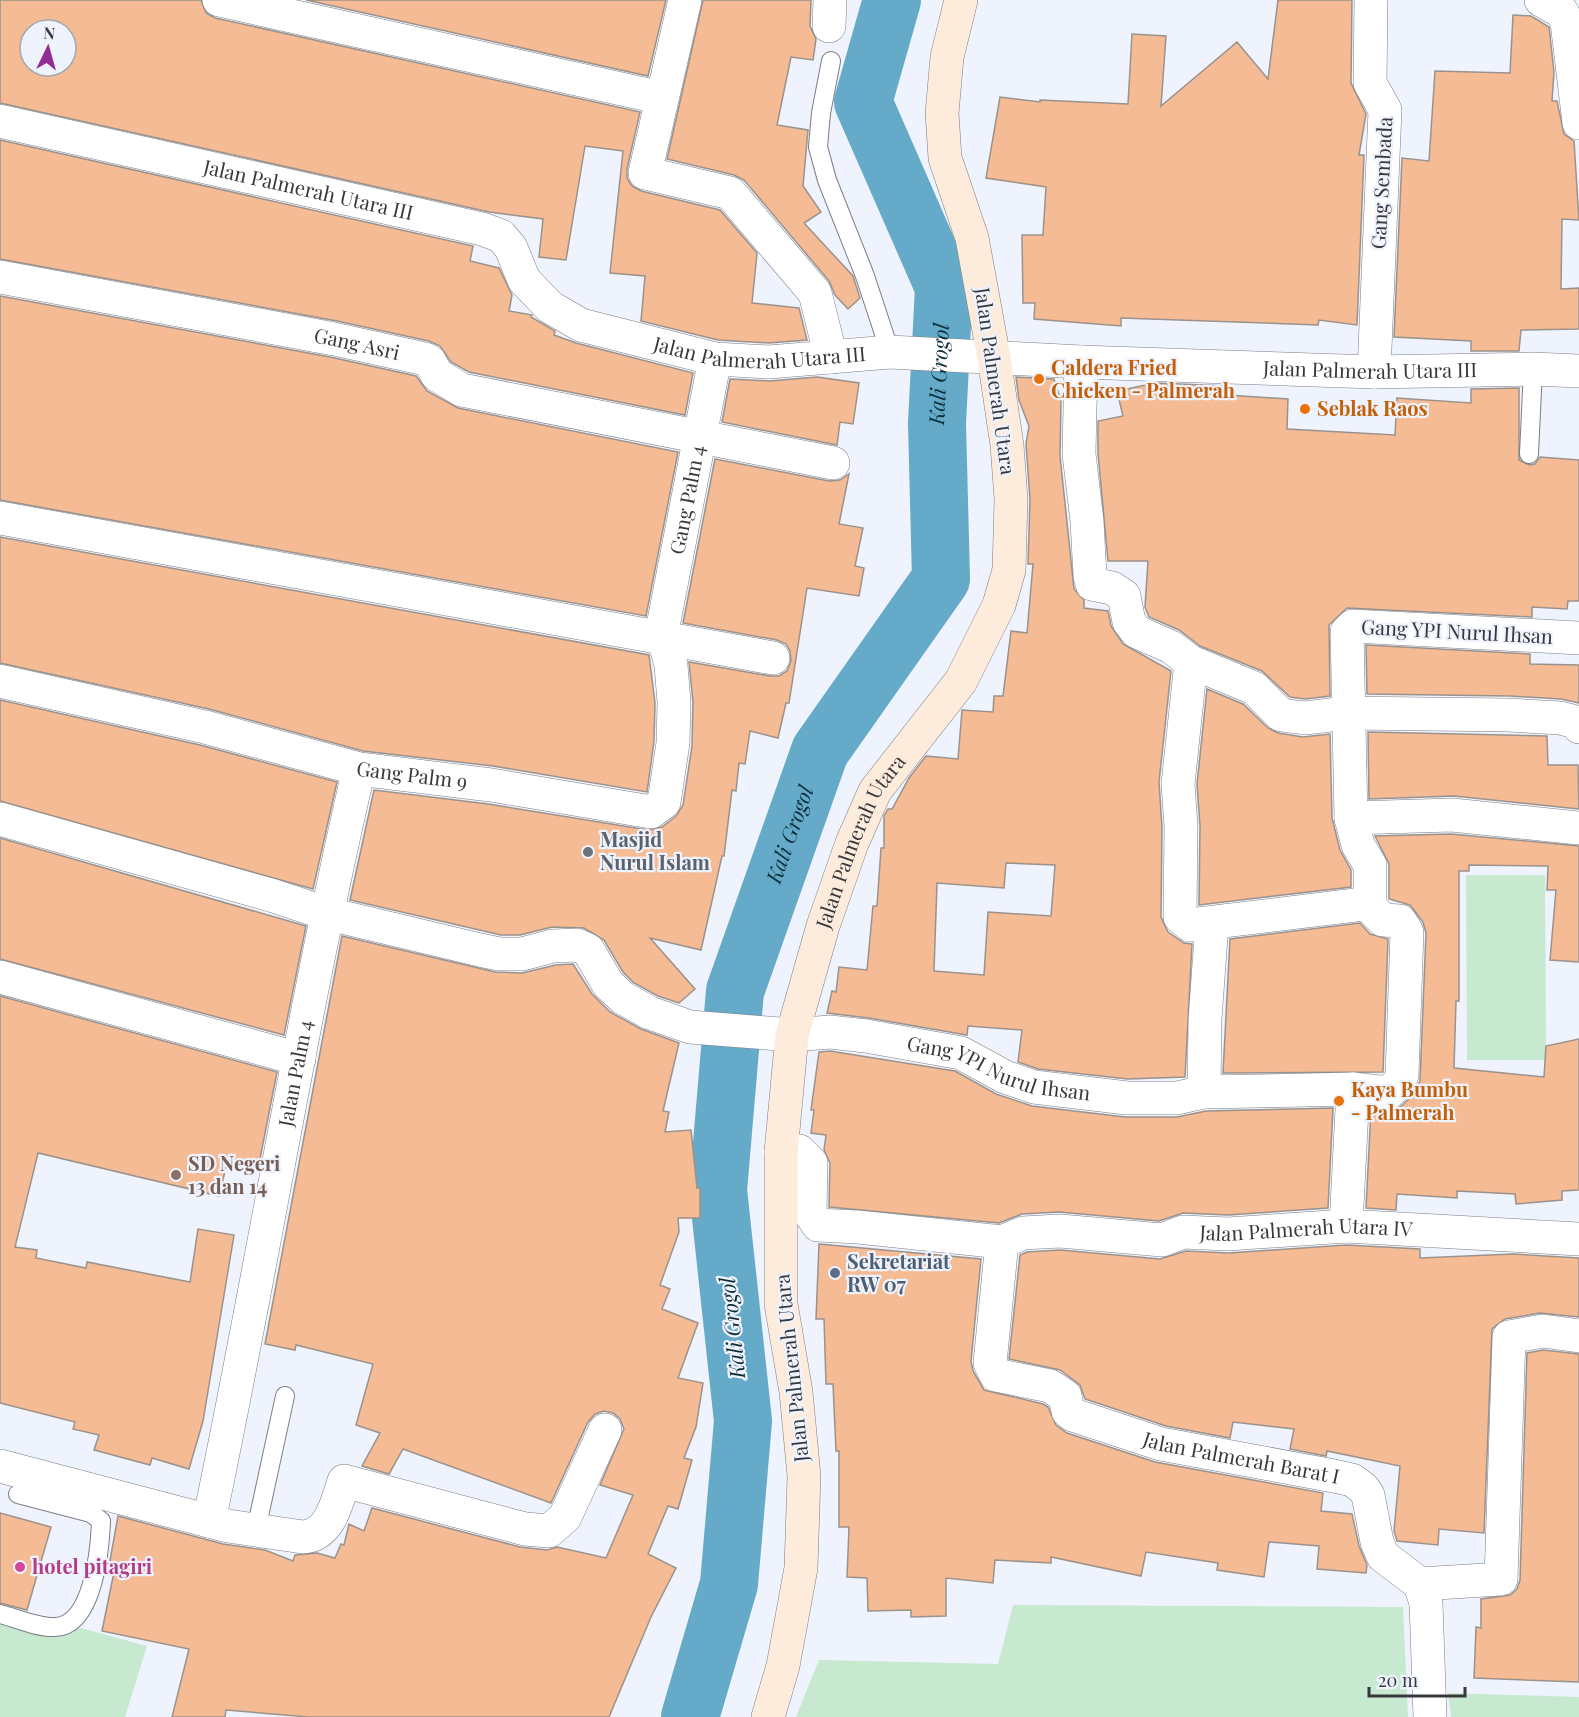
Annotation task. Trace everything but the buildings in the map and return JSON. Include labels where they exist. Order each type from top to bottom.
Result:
[{"type":"street","points":[[219,0],[662,98]]},
{"type":"street","points":[[685,0],[645,173],[730,193],[815,293],[831,357]]},
{"type":"street","name":"Jalan Palmerah Utara","points":[[770,1716],[783,1666],[801,1568],[804,1476],[796,1392],[781,1304],[778,1034],[823,926],[852,843],[875,791],[961,681],[999,605],[1009,570],[1011,499],[1007,445],[980,357],[972,238],[945,158],[942,113],[947,57],[961,0]]},
{"type":"street","name":"Gang Sembada","points":[[1371,0],[1370,83],[1385,110],[1374,372]]},
{"type":"street","points":[[1540,0],[1562,12],[1567,22],[1579,123]]},
{"type":"street","name":"Jalan Palmerah Utara III","points":[[0,121],[482,229],[501,236],[511,248],[524,280],[550,307],[581,325],[715,359],[769,362],[905,353],[1081,362],[1374,372],[1533,369],[1579,371]]},
{"type":"street","name":"Gang Asri","points":[[0,278],[334,339],[425,359],[430,362],[437,375],[462,390],[833,463]]},
{"type":"street","name":"Gang Palm 4","points":[[662,639],[715,359]]},
{"type":"street","points":[[1081,362],[1079,454],[1091,581],[1096,586],[1113,588],[1120,592],[1129,622],[1137,632],[1171,647],[1191,662],[1254,687],[1281,714],[1305,718],[1347,713],[1560,717],[1576,722],[1579,727]]},
{"type":"street","points":[[0,518],[773,658]]},
{"type":"street","name":"Gang YPI Nurul Ihsan","points":[[1370,907],[1370,865],[1358,845],[1351,818],[1347,632],[1353,627],[1579,638]]},
{"type":"street","name":"Gang Palm 9","points":[[0,681],[206,727],[359,769],[491,785],[651,812],[664,802],[673,743],[672,673],[662,639]]},
{"type":"street","name":"Gang YPI Nurul Ihsan","points":[[0,819],[274,896],[325,913],[499,954],[522,954],[553,945],[577,945],[588,950],[608,984],[623,998],[650,1013],[690,1027],[778,1034],[830,1032],[857,1035],[961,1053],[1005,1077],[1034,1087],[1127,1098],[1177,1098],[1204,1092],[1353,1089],[1388,1093],[1399,1083],[1402,1075],[1407,932],[1400,921],[1383,920],[1364,904],[1190,925],[1180,917],[1181,826],[1178,784],[1191,662]]},
{"type":"street","name":"Jalan Palm 4","points":[[209,1521],[242,1369],[325,913],[359,769]]},
{"type":"street","points":[[1351,818],[1452,815],[1579,828]]},
{"type":"street","points":[[1204,1092],[1204,1018],[1212,923]]},
{"type":"street","points":[[0,977],[299,1059]]},
{"type":"street","points":[[1346,1226],[1353,1089]]},
{"type":"street","points":[[781,1152],[799,1151],[811,1163],[810,1213],[818,1225],[1002,1242]]},
{"type":"street","name":"Jalan Palmerah Utara IV","points":[[1002,1242],[1015,1234],[1032,1232],[1060,1231],[1162,1240],[1183,1232],[1228,1234],[1346,1226],[1579,1239]]},
{"type":"street","name":"Jalan Palmerah Barat I","points":[[1002,1242],[990,1362],[996,1375],[1050,1386],[1065,1396],[1068,1411],[1073,1415],[1161,1444],[1352,1480],[1368,1495],[1377,1542],[1383,1556],[1420,1584]]},
{"type":"street","points":[[1430,1717],[1426,1603],[1420,1584],[1501,1579],[1509,1337],[1543,1331],[1579,1336]]},
{"type":"street","points":[[0,1466],[209,1521],[256,1530],[312,1536],[321,1531],[335,1510],[344,1481],[525,1529],[549,1531],[565,1516],[604,1430]]},
{"type":"lane","points":[[831,61],[820,113],[818,147],[827,180],[865,276],[905,353]]},
{"type":"lane","points":[[1530,454],[1533,369]]},
{"type":"lane","points":[[256,1530],[285,1396]]},
{"type":"lane","points":[[0,1614],[55,1627],[75,1621],[86,1604],[100,1540],[101,1521],[91,1513],[18,1494]]},
{"type":"green space","points":[[1466,875],[1545,875],[1546,1060],[1467,1060]]},
{"type":"green space","points":[[1013,1605],[1403,1607],[1408,1717],[796,1717],[819,1660],[998,1664]]},
{"type":"green space","points":[[0,1606],[147,1646],[125,1717],[0,1717]]},
{"type":"green space","points":[[1448,1693],[1579,1697],[1579,1717],[1451,1717]]},
{"type":"waterway","name":"Kali Grogol","points":[[690,1717],[729,1584],[743,1421],[718,1190],[735,991],[820,751],[941,579],[937,423],[944,287],[863,102],[892,0]]},
{"type":"place","name":"Caldera Fried Chicken - Palmerah","points":[[1039,379]]},
{"type":"place","name":"Seblak Raos","points":[[1305,409]]},
{"type":"place","name":"Masjid Nurul Islam","points":[[588,852]]},
{"type":"place","name":"Kaya Bumbu - Palmerah","points":[[1339,1101]]},
{"type":"place","name":"SD Negeri 13 dan 14","points":[[176,1175]]},
{"type":"place","name":"Sekretariat RW 07","points":[[835,1273]]},
{"type":"place","name":"hotel pitagiri","points":[[20,1567]]}]
